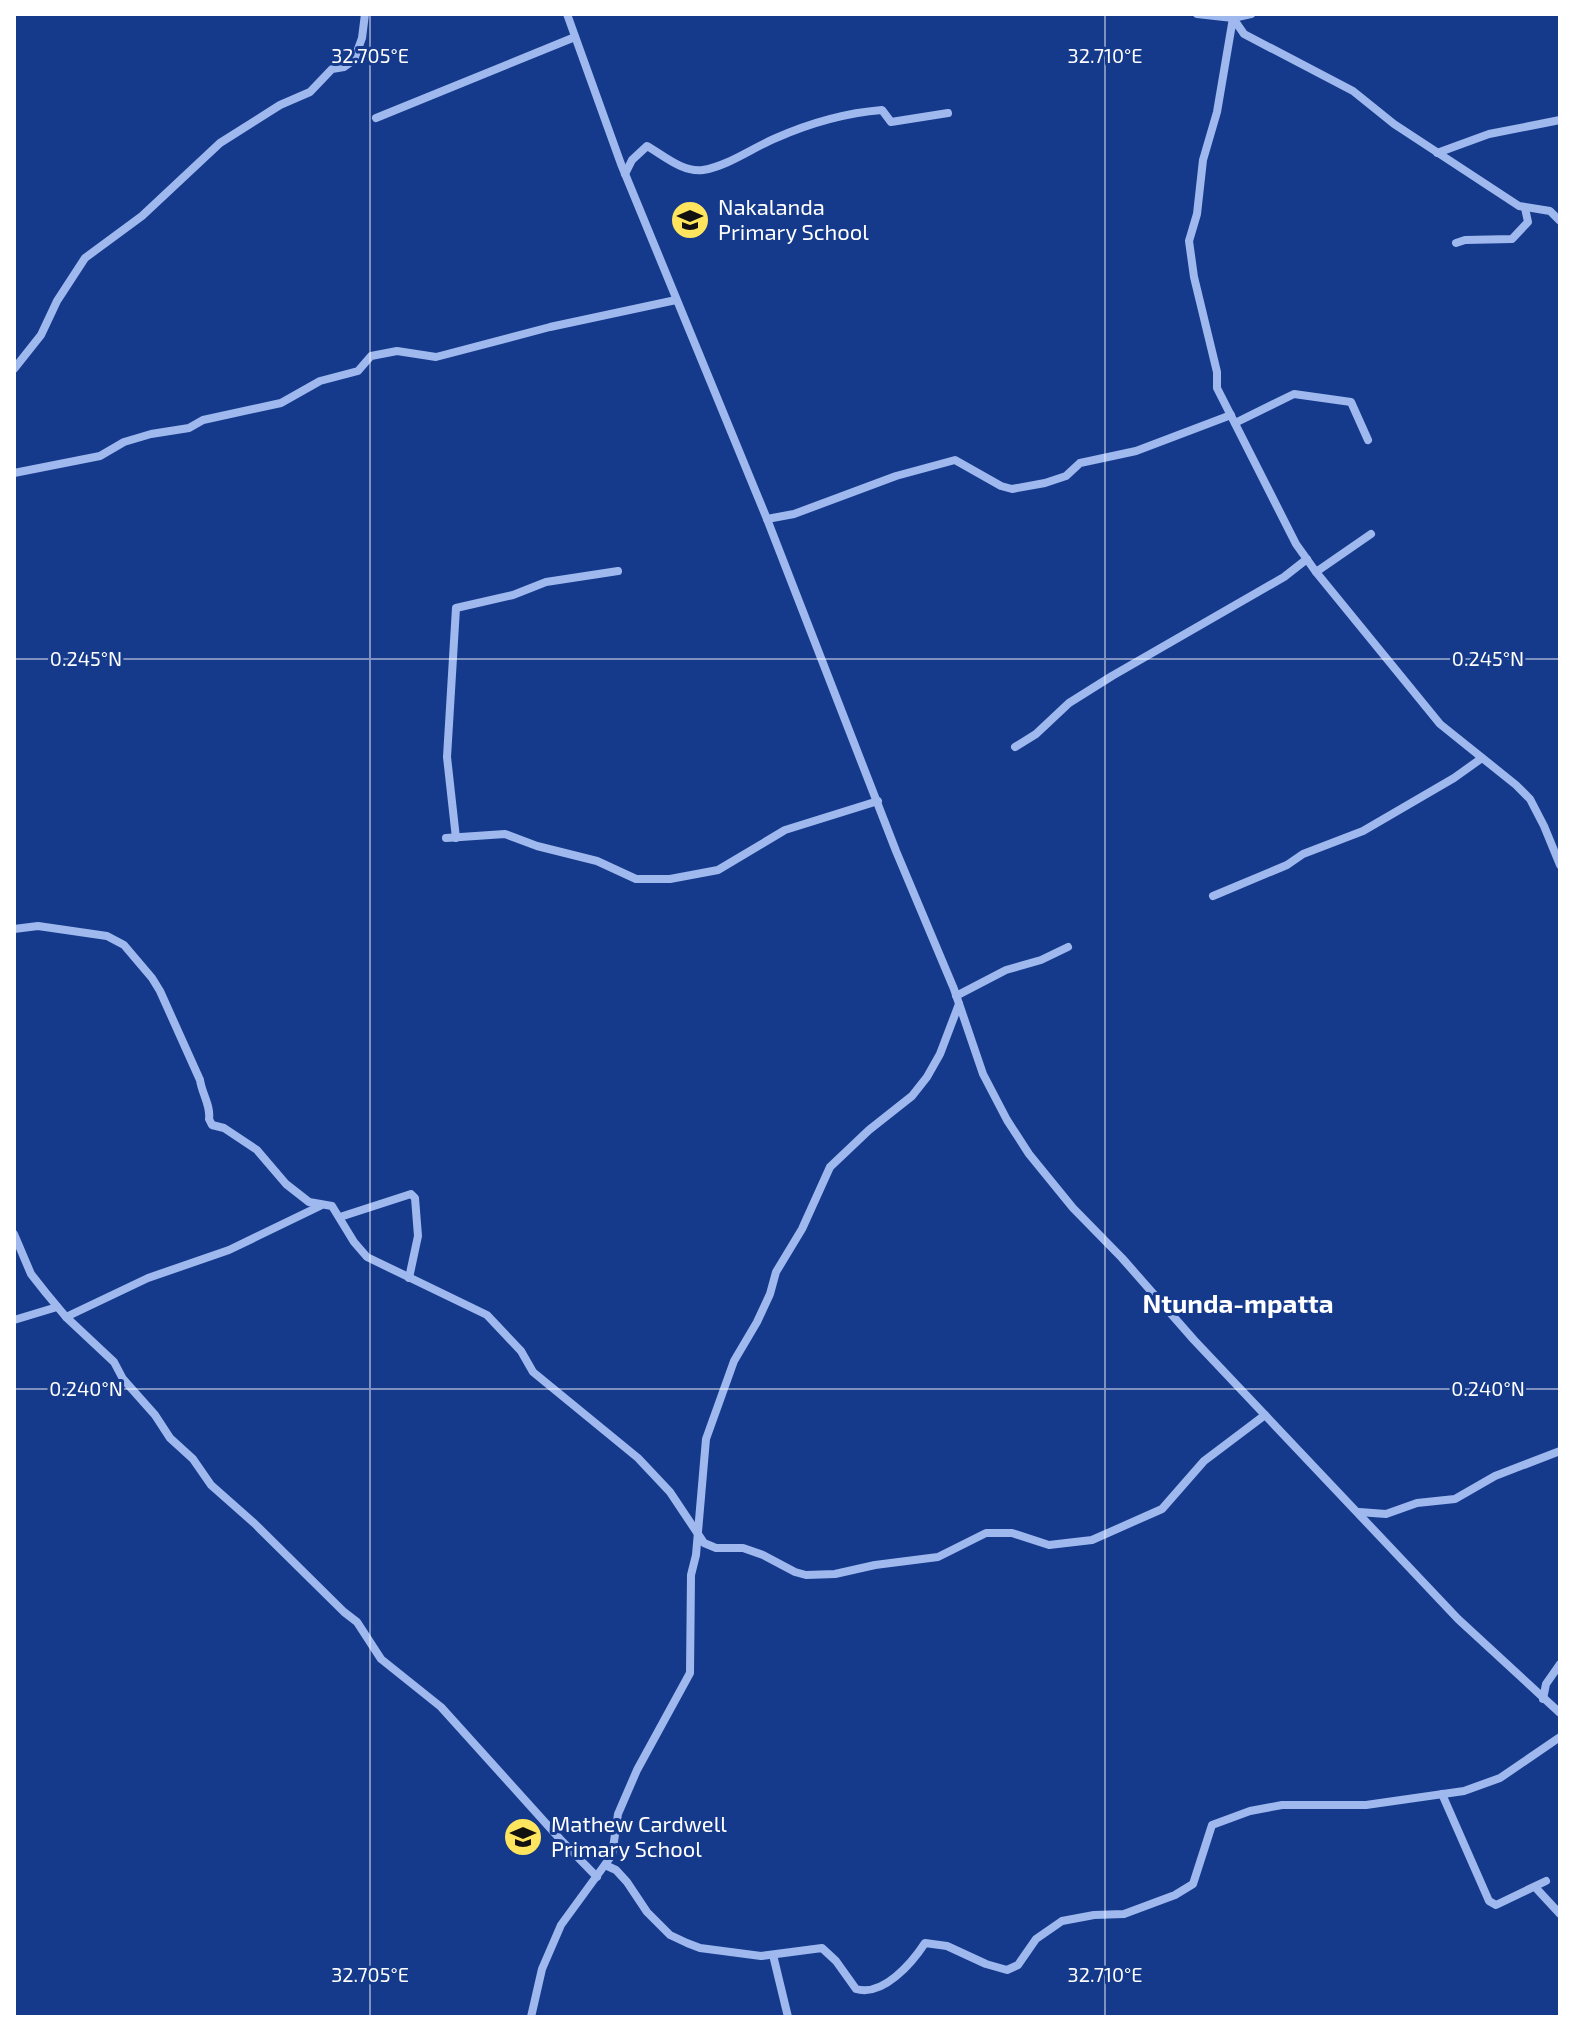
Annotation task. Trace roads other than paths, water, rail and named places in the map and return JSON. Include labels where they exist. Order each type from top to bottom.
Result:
[{"type":"street","points":[[14,369],[41,335],[57,301],[85,258],[142,216],[220,143],[280,105],[310,92],[332,69],[344,67],[354,60],[362,38],[365,14]]},
{"type":"street","points":[[567,14],[625,174],[767,519],[957,1000],[983,1074],[1007,1120],[1029,1154],[1073,1208],[1265,1415],[1458,1619],[1560,1713]]},
{"type":"street","points":[[1197,14],[1231,17],[1251,14]]},
{"type":"street","points":[[1231,17],[1244,34],[1353,91],[1394,124],[1525,208],[1550,211],[1560,221]]},
{"type":"street","points":[[1231,17],[1217,112],[1203,160],[1200,194],[1189,241],[1194,277],[1217,372],[1217,388],[1257,470],[1316,572],[1440,724],[1530,799],[1560,865]]},
{"type":"street","points":[[376,118],[575,37]]},
{"type":"street","points":[[625,174],[632,160],[647,146],[685,168],[701,170],[787,134],[852,113],[882,110],[891,122],[948,113]]},
{"type":"street","points":[[1437,153],[1489,134],[1560,120]]},
{"type":"street","points":[[1456,243],[1512,239],[1528,222],[1525,208]]},
{"type":"street","points":[[14,473],[100,456],[124,442],[151,434],[189,428],[203,420],[281,403],[320,381],[358,371],[371,356],[397,351],[436,357],[550,327],[676,300]]},
{"type":"street","points":[[767,519],[794,514],[896,476],[955,460],[1012,489],[1045,483],[1066,476],[1080,463],[1136,451],[1233,419],[1294,394],[1351,402],[1368,440]]},
{"type":"street","points":[[1316,572],[1371,534]]},
{"type":"street","points":[[1015,747],[1036,734],[1069,703],[1284,577],[1307,559]]},
{"type":"street","points":[[618,571],[546,582],[513,595],[456,608],[447,757],[451,838],[505,834],[537,846],[597,861],[636,879],[670,879],[718,870],[773,835],[878,801]]},
{"type":"street","points":[[1213,896],[1287,865],[1313,850],[1363,831],[1454,778],[1482,758]]},
{"type":"street","points":[[14,929],[38,926],[78,930],[107,936],[124,945],[160,991],[200,1080],[211,1111],[210,1122],[257,1150],[286,1184],[309,1202],[332,1206],[367,1257],[487,1315],[521,1351],[528,1367],[638,1458],[670,1492],[697,1536],[714,1548],[743,1548],[770,1557],[795,1572],[821,1576],[938,1557],[986,1533],[1012,1533],[1049,1545],[1092,1540],[1162,1509],[1204,1461],[1265,1415]]},
{"type":"street","points":[[531,2017],[542,1969],[561,1925],[612,1855],[618,1814],[691,1667],[688,1619],[706,1439],[734,1361],[770,1294],[776,1272],[802,1229],[835,1161],[912,1096],[927,1077],[940,1054],[957,1000],[1006,970],[1041,960],[1068,947]]},
{"type":"street","points":[[340,1217],[411,1194],[415,1198],[418,1236],[409,1278]]},
{"type":"street","points":[[66,1317],[148,1278],[229,1250],[320,1206]]},
{"type":"street","points":[[14,1234],[31,1274],[66,1317],[114,1362],[123,1379],[155,1415],[170,1438],[193,1459],[211,1485],[344,1612],[354,1618],[381,1659],[441,1707],[597,1877]]},
{"type":"street","points":[[14,1320],[57,1307]]},
{"type":"street","points":[[1359,1512],[1386,1514],[1417,1503],[1455,1499],[1495,1476],[1560,1451]]},
{"type":"street","points":[[1543,1699],[1546,1684],[1560,1664]]},
{"type":"street","points":[[605,1865],[616,1870],[647,1912],[670,1935],[700,1948],[773,1955],[822,1948],[836,1961],[856,1989],[863,1991],[888,1982],[916,1957],[925,1943],[947,1946],[1007,1970],[1018,1965],[1036,1939],[1062,1921],[1124,1914],[1175,1895],[1193,1884],[1212,1825],[1250,1811],[1282,1805],[1366,1805],[1464,1791],[1500,1778],[1560,1737]]},
{"type":"street","points":[[1442,1794],[1489,1901],[1496,1905],[1546,1881]]},
{"type":"street","points":[[1535,1887],[1560,1914]]},
{"type":"street","points":[[773,1955],[788,2017]]},
{"type":"place","name":"Nakalanda Primary School","points":[[690,220]]},
{"type":"place","name":"Mathew Cardwell Primary School","points":[[523,1837]]},
{"type":"district","name":"Ntunda-mpatta","points":[[1238,1304]]}]
